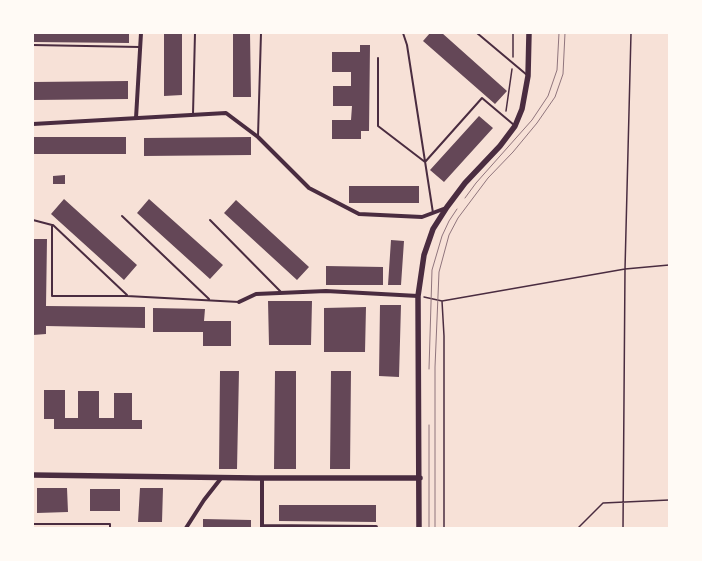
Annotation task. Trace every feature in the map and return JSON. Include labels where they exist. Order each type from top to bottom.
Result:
[{"type":"street","points":[[136,118],[141,33]]},
{"type":"street","points":[[419,528],[420,478],[418,296],[424,255],[433,229],[447,208],[465,183],[500,146],[515,126],[522,109],[528,76],[528,33]]},
{"type":"street","points":[[33,124],[226,113],[258,137],[309,188],[359,214],[422,217],[447,208]]},
{"type":"street","points":[[238,302],[256,294],[282,292],[326,291],[418,296]]},
{"type":"street","points":[[33,475],[259,478],[420,478]]},
{"type":"street","points":[[186,528],[204,500],[222,477]]},
{"type":"street","points":[[259,478],[262,527],[376,527]]},
{"type":"lane","points":[[193,114],[195,33]]},
{"type":"lane","points":[[258,137],[261,33]]},
{"type":"lane","points":[[403,33],[426,162],[432,213]]},
{"type":"lane","points":[[477,33],[528,76]]},
{"type":"lane","points":[[33,45],[139,47]]},
{"type":"lane","points":[[378,58],[378,126],[426,162]]},
{"type":"lane","points":[[426,162],[482,98],[515,126]]},
{"type":"lane","points":[[122,216],[210,300]]},
{"type":"lane","points":[[33,220],[52,224],[127,296]]},
{"type":"lane","points":[[210,220],[282,292]]},
{"type":"lane","points":[[52,224],[52,296],[127,296],[238,302]]},
{"type":"lane","points":[[33,524],[110,524],[110,528]]},
{"type":"path","points":[[505,117],[513,63],[513,33]]},
{"type":"path","points":[[623,528],[625,269],[631,33]]},
{"type":"path","points":[[418,296],[442,301],[625,269],[669,265]]},
{"type":"path","points":[[442,301],[444,336],[444,528]]},
{"type":"path","points":[[578,528],[603,503],[669,500]]},
{"type":"building","points":[[33,33],[129,33],[129,43],[33,42]]},
{"type":"building","points":[[164,33],[182,33],[182,95],[164,96]]},
{"type":"building","points":[[233,33],[250,33],[251,97],[233,97]]},
{"type":"building","points":[[430,33],[442,33],[507,91],[495,104],[423,41]]},
{"type":"building","points":[[360,45],[370,45],[369,131],[361,131],[361,139],[332,139],[332,120],[351,120],[352,106],[333,106],[333,86],[351,86],[351,72],[332,72],[332,52],[360,52]]},
{"type":"building","points":[[128,81],[128,99],[33,100],[33,82]]},
{"type":"building","points":[[479,116],[493,128],[444,182],[430,170]]},
{"type":"building","points":[[33,137],[126,137],[126,154],[33,154]]},
{"type":"building","points":[[251,137],[251,155],[144,156],[144,138]]},
{"type":"building","points":[[65,175],[65,184],[53,184],[53,176]]},
{"type":"building","points":[[349,186],[419,186],[419,203],[349,203]]},
{"type":"building","points":[[64,199],[137,265],[124,280],[51,214]]},
{"type":"building","points":[[149,199],[223,265],[210,279],[137,213]]},
{"type":"building","points":[[236,200],[309,267],[297,280],[224,213]]},
{"type":"building","points":[[33,239],[47,239],[46,306],[145,307],[145,328],[46,326],[46,334],[33,335]]},
{"type":"building","points":[[391,240],[404,241],[401,285],[388,285]]},
{"type":"building","points":[[326,266],[383,267],[383,285],[326,285]]},
{"type":"building","points":[[268,301],[312,301],[311,345],[269,345]]},
{"type":"building","points":[[380,305],[401,305],[399,377],[379,376]]},
{"type":"building","points":[[366,307],[365,352],[324,352],[324,308]]},
{"type":"building","points":[[153,308],[205,309],[204,321],[231,321],[231,346],[203,346],[203,332],[153,332]]},
{"type":"building","points":[[220,371],[239,371],[237,469],[219,469]]},
{"type":"building","points":[[275,371],[296,371],[296,469],[274,469]]},
{"type":"building","points":[[331,371],[351,371],[350,469],[330,469]]},
{"type":"building","points":[[44,390],[65,390],[65,418],[78,418],[78,391],[99,391],[99,418],[114,418],[114,393],[132,393],[132,420],[142,420],[142,429],[54,429],[54,419],[44,419]]},
{"type":"building","points":[[37,488],[67,488],[68,512],[37,513]]},
{"type":"building","points":[[140,488],[163,488],[162,522],[138,522]]},
{"type":"building","points":[[90,489],[120,489],[120,511],[90,511]]},
{"type":"building","points":[[279,505],[376,505],[376,522],[279,521]]},
{"type":"building","points":[[203,519],[251,520],[251,528],[203,528]]},
{"type":"tram line","points":[[465,198],[476,183],[532,120],[548,96],[557,70],[559,33]]},
{"type":"tram line","points":[[435,528],[435,367],[439,272],[449,235],[458,218],[488,178],[513,152],[537,123],[555,97],[563,74],[565,33]]},
{"type":"tram line","points":[[429,369],[432,270],[442,236],[457,209]]},
{"type":"tram line","points":[[429,425],[429,528]]}]
